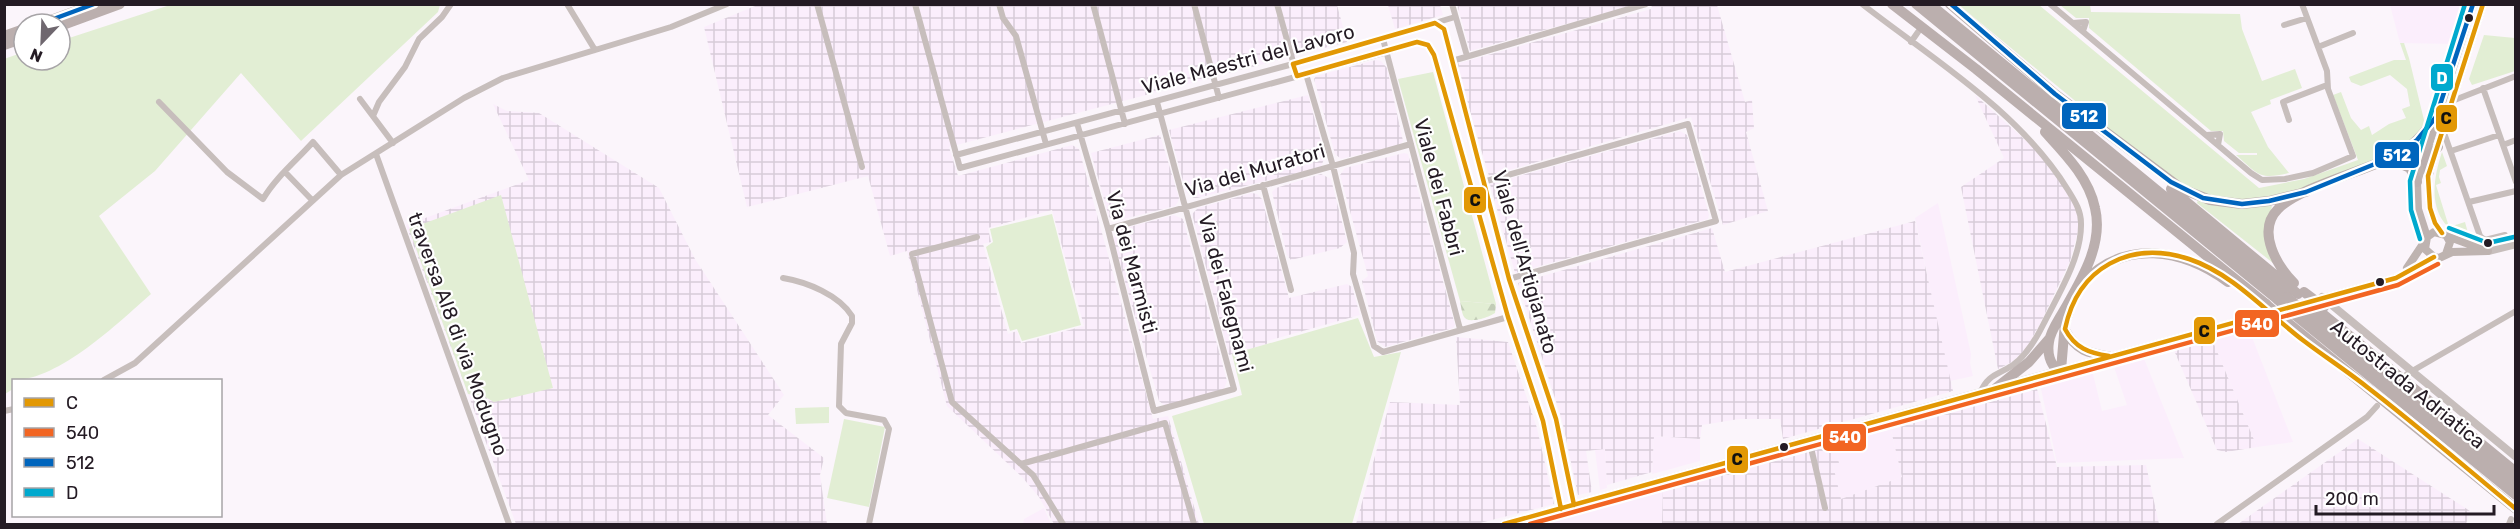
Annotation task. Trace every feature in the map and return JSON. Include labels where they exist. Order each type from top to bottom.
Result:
[{"type":"highway","points":[[72,12],[95,4]]},
{"type":"highway","points":[[72,22],[120,4]]},
{"type":"highway","points":[[1892,4],[1976,69],[2279,319],[2364,384],[2512,517]]},
{"type":"highway","name":"Autostrada Adriatica","points":[[1916,4],[2292,296]]},
{"type":"highway","name":"Autostrada Adriatica","points":[[1930,4],[2292,296],[2300,313],[2516,495]]},
{"type":"highway","points":[[1950,4],[2292,296],[2321,304],[2426,398],[2516,472]]},
{"type":"highway","points":[[1976,69],[1992,87],[2028,116],[2075,167],[2093,199],[2097,219],[2092,253],[2087,268],[2049,339],[2029,362],[1996,388]]},
{"type":"highway","points":[[2055,94],[2171,182],[2190,194],[2218,202],[2242,204],[2269,201],[2306,192],[2374,166],[2393,161],[2424,158],[2438,147]]},
{"type":"highway","points":[[2374,166],[2404,150],[2436,117]]},
{"type":"highway","points":[[2404,150],[2416,152],[2424,158],[2429,172]]},
{"type":"highway","points":[[2393,161],[2406,165],[2417,182]]},
{"type":"highway","points":[[2292,296],[2290,279],[2277,261],[2270,240],[2270,228],[2272,217],[2278,208],[2306,192]]},
{"type":"highway","points":[[2059,371],[2065,329],[2074,296],[2087,278],[2108,265],[2138,255],[2160,253],[2192,260],[2224,278],[2263,305]]},
{"type":"highway","name":"Autostrada Adriatica","points":[[2300,313],[2516,484]]},
{"type":"highway","points":[[2065,329],[2074,345],[2085,352],[2111,357]]},
{"type":"highway","points":[[2049,339],[2049,358],[2059,371]]},
{"type":"main road","points":[[2434,257],[2425,249],[2426,239],[2418,209],[2417,182],[2473,4]]},
{"type":"main road","points":[[2446,254],[2450,247],[2444,234],[2435,223],[2430,208],[2429,172],[2483,4]]},
{"type":"main road","points":[[2396,278],[2414,260],[2426,239],[2434,232],[2488,251]]},
{"type":"main road","points":[[2059,371],[2321,304],[2396,278],[2434,257],[2452,252],[2488,251]]},
{"type":"street","points":[[373,116],[379,102],[405,67],[419,39],[442,17],[451,4]]},
{"type":"street","points":[[567,4],[595,50]]},
{"type":"street","points":[[107,379],[135,363],[341,175],[464,98],[502,78],[671,27],[727,4]]},
{"type":"street","points":[[817,4],[862,167]]},
{"type":"street","points":[[915,4],[956,155]]},
{"type":"street","points":[[999,4],[1003,18],[1016,36],[1046,144]]},
{"type":"street","points":[[1093,4],[1125,124]]},
{"type":"street","points":[[1194,4],[1219,98]]},
{"type":"street","points":[[1277,4],[1297,76]]},
{"type":"street","points":[[1452,4],[1467,57]]},
{"type":"street","points":[[1452,61],[1646,4]]},
{"type":"street","points":[[1862,4],[1960,78],[2026,135],[2064,183],[2081,215],[2081,233],[2070,268],[2039,332],[2020,359],[1987,379],[1980,393]]},
{"type":"street","points":[[2050,5],[2256,177],[2268,181],[2313,173],[2351,158],[2353,153],[2327,85],[2327,71],[2302,4]]},
{"type":"street","name":"Viale Maestri del Lavoro","points":[[1434,54],[1428,45],[1417,42],[960,168],[956,155],[1157,102],[1455,17]]},
{"type":"street","points":[[2284,26],[2307,18]]},
{"type":"street","name":"Viale dell'Artigianato","points":[[1435,23],[1444,29],[1509,279],[1556,419],[1574,505]]},
{"type":"street","points":[[1911,42],[1918,32]]},
{"type":"street","points":[[2318,47],[2353,33]]},
{"type":"street","name":"Viale dei Fabbri","points":[[1383,39],[1460,329]]},
{"type":"street","name":"Viale dell'Artigianato","points":[[1434,54],[1508,317],[1543,421],[1561,508]]},
{"type":"street","points":[[1306,74],[1333,166],[1354,253],[1353,274],[1374,346],[1383,352],[1508,317]]},
{"type":"street","points":[[2452,100],[2516,76]]},
{"type":"street","points":[[2459,78],[2464,87],[2480,88]]},
{"type":"street","points":[[2289,120],[2283,102],[2327,85]]},
{"type":"street","points":[[2480,88],[2516,182]]},
{"type":"street","points":[[360,99],[393,143]]},
{"type":"street","points":[[159,102],[227,172],[263,199],[273,182],[313,142],[341,175]]},
{"type":"street","name":"Via dei Falegnami","points":[[1154,411],[1234,389],[1157,102]]},
{"type":"street","name":"Via dei Marmisti","points":[[1077,123],[1108,229],[1154,411]]},
{"type":"street","points":[[1483,182],[1688,124],[1716,221],[1509,279]]},
{"type":"street","points":[[2443,130],[2482,239],[2488,251],[2512,245],[2505,236],[2482,239]]},
{"type":"street","points":[[2451,152],[2499,135]]},
{"type":"street","points":[[2503,145],[2516,140]]},
{"type":"street","name":"Via dei Muratori","points":[[1108,229],[1411,144]]},
{"type":"street","name":"traversa AI8 di via Modugno","points":[[376,154],[509,525]]},
{"type":"street","points":[[285,172],[312,200]]},
{"type":"street","points":[[1263,185],[1292,290]]},
{"type":"street","points":[[2469,202],[2516,191]]},
{"type":"street","points":[[977,237],[912,254],[951,402],[1033,475],[1063,525]]},
{"type":"street","points":[[783,278],[800,282],[828,295],[845,307],[852,316],[852,323],[841,344],[839,406],[846,413],[884,420],[889,429],[869,525]]},
{"type":"street","points":[[2321,304],[2516,457]]},
{"type":"street","points":[[2409,373],[2516,311]]},
{"type":"street","points":[[1508,524],[2059,371]]},
{"type":"street","points":[[2217,525],[2367,417],[2377,406]]},
{"type":"street","points":[[1021,464],[1165,423],[1194,525]]},
{"type":"street","points":[[1809,439],[1826,508]]},
{"type":"shaded area","points":[[760,4],[1337,5],[1347,42],[949,147],[958,176],[1072,145],[1079,149],[1153,419],[1168,416],[1199,524],[1054,524],[1039,497],[1022,477],[947,406],[907,251],[890,256],[868,176],[747,207],[704,27]],"holes":[[[1052,210],[1084,326],[1021,343],[1017,331],[1008,334],[983,244],[991,242],[988,228]]]},
{"type":"shaded area","points":[[1457,4],[1634,5],[1470,51]]},
{"type":"shaded area","points":[[1388,5],[1440,5],[1443,15],[1395,29]]},
{"type":"shaded area","points":[[1652,5],[1717,5],[1745,102],[1752,100],[1754,128],[1746,132],[1768,211],[1723,225],[1691,117],[1489,176],[1456,64],[1651,9]]},
{"type":"shaded area","points":[[2390,5],[2468,5],[2454,44],[2400,43]]},
{"type":"shaded area","points":[[1376,60],[1381,61],[1387,68],[1403,141],[1399,145],[1341,159],[1335,154],[1314,79],[1316,76]]},
{"type":"shaded area","points":[[1308,95],[1325,156],[1321,167],[1197,198],[1193,198],[1186,192],[1169,130]]},
{"type":"shaded area","points":[[1975,95],[2033,147],[2059,180],[2078,212],[2078,231],[2070,261],[2042,320],[2026,349],[2012,362],[1998,369],[1961,187],[2004,158]]},
{"type":"shaded area","points":[[493,104],[507,111],[539,113],[659,188],[695,259],[784,395],[768,415],[824,458],[820,475],[827,524],[516,524],[406,225],[529,180]]},
{"type":"shaded area","points":[[1680,131],[1687,135],[1709,215],[1708,219],[1515,273],[1490,184]]},
{"type":"shaded area","points":[[1160,135],[1179,198],[1178,202],[1175,206],[1120,220],[1112,219],[1109,217],[1091,153]]},
{"type":"shaded area","points":[[1404,153],[1408,154],[1455,325],[1453,328],[1385,347],[1377,341],[1362,281],[1368,276],[1340,175],[1345,168]]},
{"type":"shaded area","points":[[1321,174],[1331,179],[1347,242],[1340,248],[1291,260],[1287,255],[1272,192],[1276,188]]},
{"type":"shaded area","points":[[1252,193],[1262,199],[1289,298],[1347,284],[1352,287],[1360,315],[1267,341],[1267,344],[1229,355],[1192,214],[1198,208]]},
{"type":"shaded area","points":[[1938,203],[1971,354],[1970,363],[1973,376],[1950,381],[1915,218]]},
{"type":"shaded area","points":[[1174,215],[1183,219],[1227,381],[1224,389],[1165,406],[1159,401],[1113,239],[1118,230]]},
{"type":"shaded area","points":[[1915,221],[1953,391],[1783,439],[1780,419],[1739,419],[1702,425],[1700,439],[1654,436],[1652,472],[1607,485],[1605,449],[1586,451],[1592,492],[1578,495],[1562,420],[1518,283],[1712,228],[1725,272]]},
{"type":"shaded area","points":[[2248,327],[2293,442],[2257,447],[2211,337]]},
{"type":"shaded area","points":[[1456,337],[1508,342],[1537,428],[1554,504],[1476,524],[1356,524],[1390,402],[1460,405]]},
{"type":"shaded area","points":[[2211,337],[2257,447],[2226,452],[2217,450],[2173,348]]},
{"type":"shaded area","points":[[2143,356],[2184,458],[2057,463],[2040,384],[2092,370],[2102,411],[2127,405],[2113,364]]},
{"type":"shaded area","points":[[2036,385],[2057,467],[2146,465],[2159,524],[1662,524],[1663,488],[1834,442],[1839,463],[1833,465],[1841,499],[1902,477],[1890,426]]},
{"type":"shaded area","points":[[1890,426],[1902,477],[1841,499],[1833,465],[1839,463],[1834,442]]},
{"type":"shaded area","points":[[1654,436],[1700,439],[1700,461],[1652,474]]},
{"type":"shaded area","points":[[2358,439],[2470,511],[2466,524],[2238,524]]},
{"type":"shaded area","points":[[1605,448],[1607,488],[1600,490],[1595,450]]},
{"type":"shaded area","points":[[1663,488],[1662,524],[1534,524]]},
{"type":"shaded area","points":[[1044,508],[1051,524],[1023,524],[1024,519]]},
{"type":"green space","points":[[170,5],[440,5],[438,12],[301,141],[241,73],[155,171],[99,216],[151,294],[105,334],[68,360],[50,371],[31,377],[12,379],[12,390],[5,394],[4,59],[12,56],[12,72],[72,72],[72,37]]},
{"type":"green space","points":[[1959,5],[2039,5],[2259,188],[2304,179],[2358,160],[2333,95],[2341,92],[2351,118],[2361,130],[2369,126],[2372,135],[2389,124],[2406,118],[2402,109],[2410,106],[2407,89],[2390,75],[2361,86],[2351,82],[2349,77],[2394,60],[2406,60],[2400,43],[2404,43],[2409,58],[2424,120],[2423,129],[2403,148],[2306,189],[2258,200],[2214,198],[2171,180]]},
{"type":"green space","points":[[2060,5],[2090,5],[2091,12],[2240,14],[2242,29],[2262,81],[2295,69],[2302,88],[2270,100],[2271,104],[2251,112],[2268,147],[2289,173],[2265,176],[2255,171],[2236,155],[2257,155],[2257,153],[2239,153],[2224,141],[2223,131],[2211,131],[2089,28],[2089,18],[2076,18]]},
{"type":"green space","points":[[2484,35],[2515,38],[2515,71],[2472,85],[2469,79]]},
{"type":"green space","points":[[1433,72],[1496,304],[1460,301],[1398,79]]},
{"type":"green space","points":[[2442,152],[2447,166],[2440,170],[2441,183],[2436,185],[2449,227],[2465,222],[2470,240],[2456,233],[2446,225],[2436,204],[2435,179]]},
{"type":"green space","points":[[501,195],[553,388],[494,402],[485,397],[468,394],[409,229]]},
{"type":"green space","points":[[2198,200],[2272,206],[2268,223],[2273,263],[2197,203]]},
{"type":"green space","points":[[1052,214],[1081,325],[1022,341],[1017,329],[1010,331],[986,247],[993,242],[990,229]]},
{"type":"green space","points":[[1460,301],[1496,304],[1495,313],[1481,319],[1464,318]]},
{"type":"green space","points":[[1358,318],[1374,357],[1401,352],[1352,524],[1204,524],[1172,416],[1242,395],[1232,354]]},
{"type":"green space","points":[[829,407],[829,423],[796,424],[795,408]]},
{"type":"green space","points":[[844,419],[885,427],[869,507],[827,498]]},
{"type":"transit line","name":"512","points":[[72,12],[94,4]]},
{"type":"transit line","name":"512","points":[[1951,4],[2055,94],[2171,182],[2203,198],[2242,204],[2269,201],[2306,192],[2397,155],[2417,140],[2436,117],[2473,4]]},
{"type":"transit line","name":"D","points":[[2420,239],[2411,210],[2410,181],[2465,4]]},
{"type":"transit line","name":"C","points":[[2442,233],[2435,223],[2430,208],[2428,176],[2483,4]]},
{"type":"transit line","name":"C","points":[[1561,509],[1543,421],[1508,317],[1434,55],[1428,45],[1417,42],[1297,76],[1293,64],[1435,23],[1444,29],[1509,279],[1556,419],[1574,505]]},
{"type":"transit line","name":"D","points":[[2449,228],[2488,243],[2514,237]]},
{"type":"transit line","name":"C","points":[[2109,356],[2095,353],[2078,345],[2065,329],[2072,307],[2082,289],[2094,275],[2127,256],[2147,253],[2167,254],[2189,259],[2236,284],[2304,341],[2405,417],[2516,509]]},
{"type":"transit line","name":"C","points":[[1504,524],[2396,278],[2434,257]]},
{"type":"transit line","name":"540","points":[[1530,524],[2398,285],[2438,264]]}]
